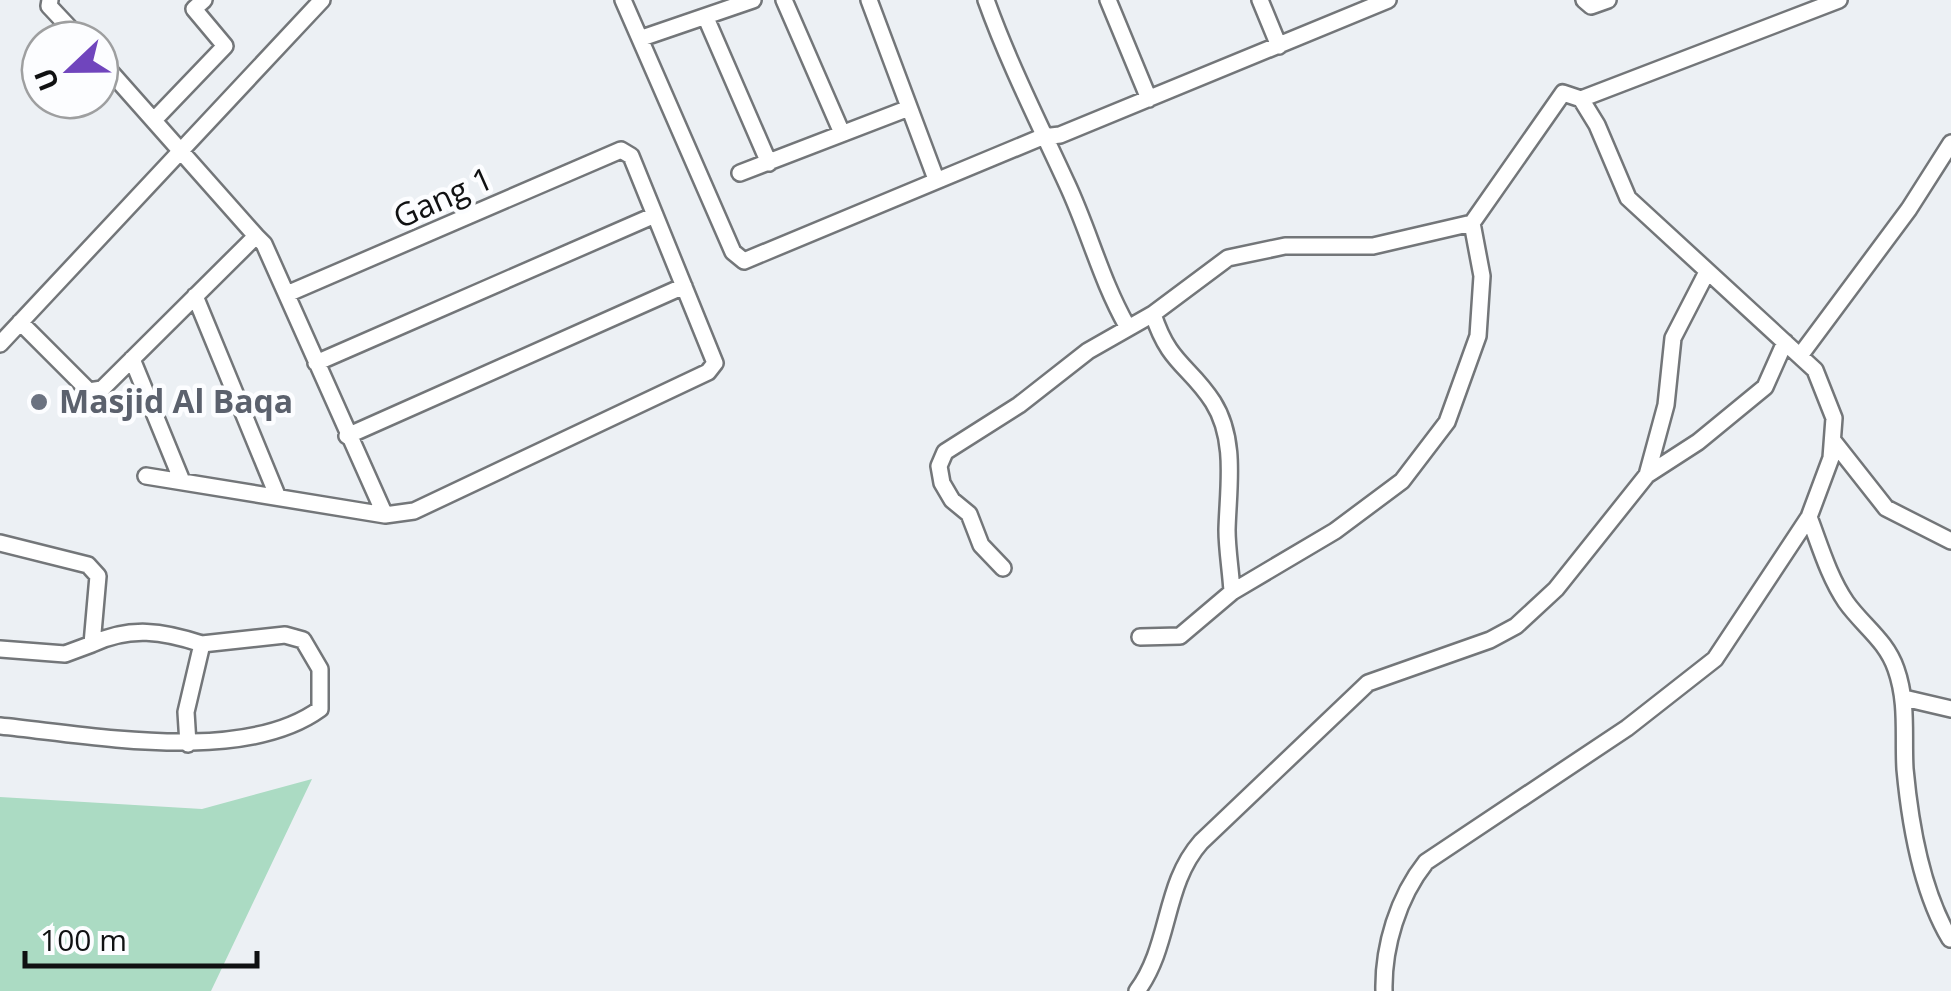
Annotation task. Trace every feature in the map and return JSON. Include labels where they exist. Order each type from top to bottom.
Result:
[{"type":"street","points":[[50,0],[49,6],[62,20]]},
{"type":"street","points":[[0,344],[183,154],[322,0]]},
{"type":"street","points":[[622,0],[642,38],[732,252],[744,261],[760,258],[936,179],[1042,137],[1060,135],[1388,0]]},
{"type":"street","points":[[642,38],[753,0]]},
{"type":"street","points":[[784,0],[842,133]]},
{"type":"street","points":[[868,0],[936,179]]},
{"type":"street","points":[[986,0],[1042,137],[1066,180],[1105,286],[1126,326]]},
{"type":"street","points":[[1108,0],[1149,99]]},
{"type":"street","points":[[1260,0],[1279,46]]},
{"type":"street","points":[[1584,0],[1591,6],[1608,0]]},
{"type":"street","points":[[1004,568],[981,546],[969,514],[942,483],[939,466],[945,452],[1126,326],[1153,314],[1228,258],[1285,246],[1373,246],[1472,222],[1563,94],[1582,99],[1839,0]]},
{"type":"street","points":[[155,120],[225,46],[194,3]]},
{"type":"street","points":[[706,18],[768,163]]},
{"type":"street","points":[[120,82],[264,244],[385,515]]},
{"type":"street","points":[[1384,991],[1392,931],[1411,885],[1426,862],[1627,728],[1715,659],[1809,518],[1834,442],[1830,400],[1802,353],[1785,342],[1628,198],[1582,99]]},
{"type":"street","points":[[740,174],[908,108]]},
{"type":"street","points":[[1802,353],[1900,222],[1951,142]]},
{"type":"street","name":"Gang 1","points":[[287,294],[621,150],[630,156],[655,215]]},
{"type":"street","points":[[146,476],[385,515],[414,511],[708,372],[715,363],[655,215],[316,364]]},
{"type":"street","points":[[1140,636],[1180,636],[1232,592],[1335,531],[1402,481],[1448,422],[1478,336],[1482,276],[1472,222]]},
{"type":"street","points":[[20,322],[89,391],[102,389],[256,236]]},
{"type":"street","points":[[1647,476],[1666,405],[1673,338],[1707,272]]},
{"type":"street","points":[[347,436],[684,286]]},
{"type":"street","points":[[195,296],[276,495]]},
{"type":"street","points":[[1153,314],[1174,360],[1213,402],[1228,447],[1231,488],[1227,531],[1232,592]]},
{"type":"street","points":[[1137,991],[1161,950],[1180,872],[1201,842],[1368,683],[1490,640],[1537,609],[1647,476],[1698,442],[1765,386],[1785,342]]},
{"type":"street","points":[[132,359],[182,481]]},
{"type":"street","points":[[1834,442],[1886,508],[1951,541]]},
{"type":"street","points":[[1809,518],[1848,606],[1888,652],[1904,698],[1909,794],[1934,906],[1950,940]]},
{"type":"street","points":[[0,543],[88,566],[98,576],[92,644]]},
{"type":"street","points":[[0,649],[65,654],[115,633],[140,631],[202,644],[285,635],[303,640],[320,669],[320,710],[284,729],[188,744],[0,726]]},
{"type":"street","points":[[188,744],[186,712],[202,644]]},
{"type":"street","points":[[1904,698],[1951,709]]},
{"type":"green space","points":[[312,779],[211,991],[0,991],[0,797],[202,809]]},
{"type":"place","name":"Masjid Al Baqa","points":[[39,402]]}]
